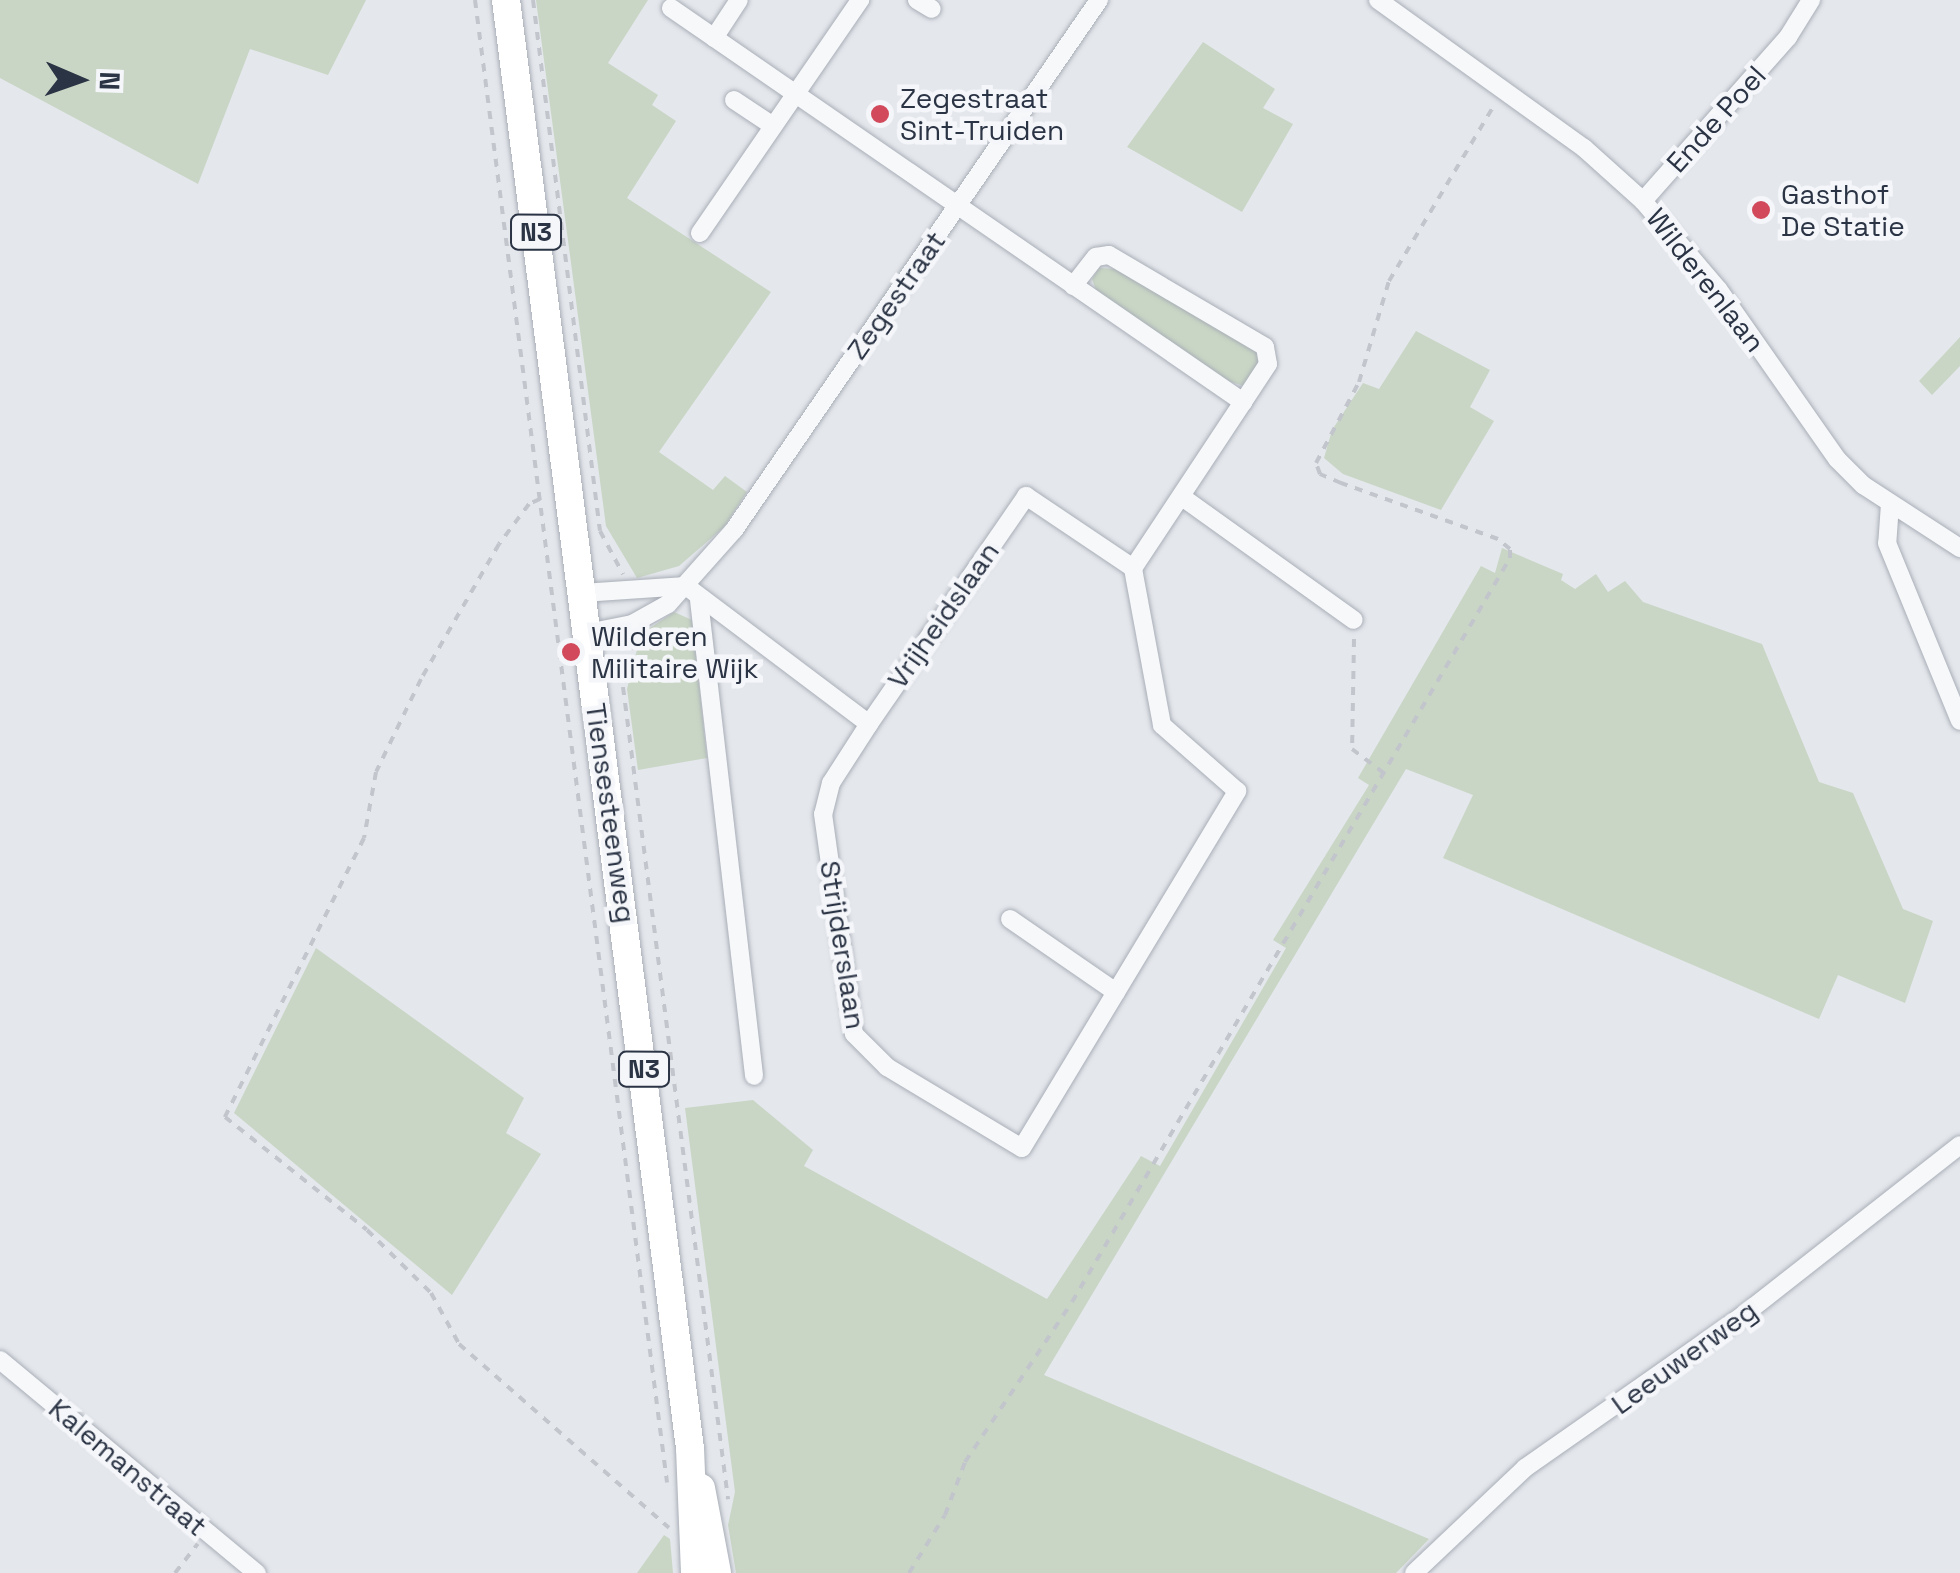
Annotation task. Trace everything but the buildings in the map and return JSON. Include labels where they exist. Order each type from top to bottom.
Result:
[{"type":"main road","name":"Tiensesteenweg","points":[[506,0],[690,1448],[695,1573]]},
{"type":"main road","name":"Tiensesteenweg","points":[[690,1448],[718,1573]]},
{"type":"street","points":[[714,38],[739,0]]},
{"type":"street","points":[[700,233],[860,0]]},
{"type":"street","name":"Zegestraat","points":[[587,633],[632,624],[693,593],[1099,0]]},
{"type":"street","name":"Wilderenlaan","points":[[1378,0],[1505,91],[1643,200],[1718,288],[1837,459],[1890,504],[1960,548]]},
{"type":"street","name":"Ende Poel","points":[[1643,200],[1788,37],[1812,0]]},
{"type":"street","points":[[671,8],[1242,402]]},
{"type":"street","points":[[734,100],[774,126]]},
{"type":"street","points":[[1074,286],[1096,257],[1109,256],[1265,346],[1268,364],[1133,568]]},
{"type":"street","name":"Vrijheidslaan","points":[[869,724],[1026,496],[1133,568]]},
{"type":"street","points":[[1182,497],[1354,620]]},
{"type":"street","points":[[1890,504],[1887,543],[1960,721]]},
{"type":"street","name":"Strijderslaan","points":[[869,724],[831,783],[824,814],[861,1048],[1022,1148],[1236,792],[1162,725],[1133,568]]},
{"type":"street","points":[[582,593],[626,589],[693,593],[869,724]]},
{"type":"street","points":[[693,593],[754,1076]]},
{"type":"street","points":[[1010,919],[1116,992]]},
{"type":"street","name":"Leeuwerweg","points":[[1414,1573],[1525,1468],[1742,1316],[1960,1145]]},
{"type":"street","name":"Kalemanstraat","points":[[0,1360],[256,1573]]},
{"type":"path","points":[[475,0],[668,1493]]},
{"type":"path","points":[[533,0],[600,531],[626,589]]},
{"type":"path","points":[[909,1573],[944,1515],[965,1462],[1072,1302],[1384,773],[1510,549],[1320,474],[1316,463],[1360,382],[1388,281],[1505,91]]},
{"type":"path","points":[[541,498],[528,504],[499,544],[422,679],[376,772],[364,838],[225,1118],[368,1230],[431,1293],[459,1344],[673,1532],[670,1512]]},
{"type":"path","points":[[1354,620],[1352,749],[1384,773]]},
{"type":"path","points":[[632,624],[634,649],[623,688],[727,1506]]},
{"type":"path","points":[[174,1573],[208,1533]]},
{"type":"green space","points":[[0,0],[366,0],[328,75],[250,49],[198,184],[0,78]]},
{"type":"green space","points":[[536,0],[648,0],[608,63],[658,95],[652,105],[676,121],[627,198],[771,292],[659,452],[713,490],[725,476],[747,492],[724,527],[679,566],[637,578],[606,526]]},
{"type":"green space","points":[[1203,42],[1275,89],[1263,108],[1293,124],[1242,212],[1127,147]]},
{"type":"green space","points":[[1099,268],[1116,269],[1258,349],[1262,363],[1244,386],[1225,380],[1097,293],[1092,279]]},
{"type":"green space","points":[[1416,331],[1490,370],[1470,407],[1494,421],[1441,510],[1343,474],[1324,458],[1332,430],[1363,383],[1379,389]]},
{"type":"green space","points":[[1960,337],[1960,366],[1932,395],[1919,381]]},
{"type":"green space","points":[[1502,548],[1563,574],[1561,580],[1575,589],[1596,574],[1608,592],[1625,581],[1643,602],[1762,644],[1819,782],[1853,793],[1903,909],[1933,921],[1905,1003],[1838,975],[1819,1019],[1443,858],[1473,795],[1406,769],[1044,1375],[1429,1539],[1396,1573],[736,1573],[728,1525],[735,1492],[685,1108],[753,1100],[813,1150],[804,1166],[1047,1299],[1141,1156],[1160,1166],[1286,948],[1273,940],[1369,785],[1358,778],[1481,566],[1495,573]]},
{"type":"green space","points":[[674,612],[692,620],[707,758],[638,770],[627,689],[641,634]]},
{"type":"green space","points":[[316,948],[524,1098],[506,1133],[541,1154],[452,1295],[234,1113]]},
{"type":"green space","points":[[664,1535],[670,1539],[673,1573],[637,1573]]},
{"type":"place","name":"Zegestraat Sint-Truiden","points":[[880,114]]},
{"type":"place","name":"Gasthof De Statie","points":[[1761,210]]},
{"type":"place","name":"Wilderen Militaire Wijk","points":[[571,652]]}]
